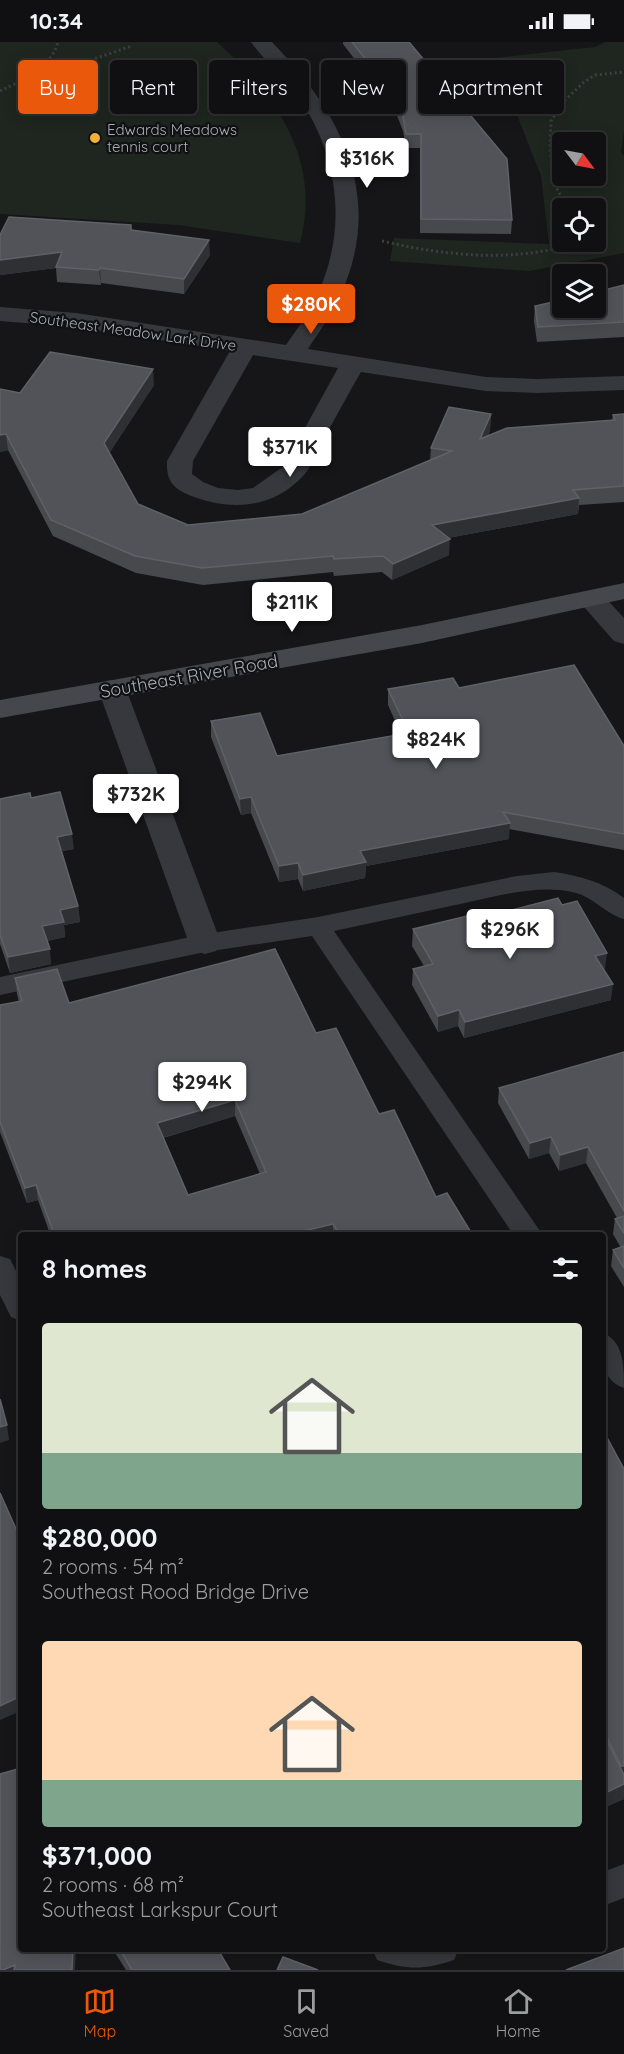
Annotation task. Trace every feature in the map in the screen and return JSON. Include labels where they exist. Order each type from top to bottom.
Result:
[{"type":"main road","name":"Southeast River Road","points":[[0,709],[422,634],[624,591]]},
{"type":"street","points":[[261,42],[295,76],[312,98],[330,130],[341,163],[348,198],[346,232],[334,284],[322,310],[292,354]]},
{"type":"street","name":"Southeast Meadow Lark Drive","points":[[0,314],[76,320],[486,384],[537,386],[624,383]]},
{"type":"street","points":[[245,347],[180,461],[179,476],[194,488],[214,495],[238,498],[261,495],[294,471],[353,363]]},
{"type":"street","points":[[591,599],[624,635]]},
{"type":"street","points":[[112,690],[205,943]]},
{"type":"lane","points":[[0,986],[205,943],[318,926],[517,884],[554,880],[582,885],[605,896],[624,911]]},
{"type":"lane","points":[[318,926],[527,1232]]},
{"type":"lane","points":[[0,1267],[18,1303]]},
{"type":"lane","points":[[606,1349],[624,1376]]},
{"type":"lane","points":[[606,1888],[624,1881]]},
{"type":"lane","points":[[401,1952],[413,1956],[428,1952]]},
{"type":"path","points":[[47,60],[57,48],[58,42]]},
{"type":"path","points":[[91,60],[132,46]]},
{"type":"path","points":[[562,198],[553,181],[550,147],[551,121],[561,104],[584,82],[595,75],[624,72]]},
{"type":"path","points":[[0,91],[18,80]]},
{"type":"path","points":[[346,232],[450,256],[487,258],[543,254],[552,251]]},
{"type":"shaded area","points":[[0,42],[217,42],[237,60],[209,60],[209,114],[279,114],[299,157],[305,184],[305,213],[300,243],[178,225],[0,214]]},
{"type":"shaded area","points":[[605,42],[624,42],[624,131],[621,153],[624,156],[624,253],[566,264],[552,264],[552,267],[529,271],[390,261],[394,238],[549,244],[541,176],[516,114],[564,114],[564,60],[477,60],[595,47]]},
{"type":"building","points":[[352,42],[409,42],[424,60],[418,60],[418,114],[469,114],[507,159],[512,220],[421,219],[421,134],[406,134],[402,114],[406,114],[406,60],[366,60]]},
{"type":"building","points":[[9,217],[131,225],[131,230],[209,240],[184,279],[100,268],[99,270],[56,267],[62,252],[0,260],[0,235]]},
{"type":"building","points":[[624,285],[624,322],[538,327],[535,306],[552,302],[552,318],[606,318],[606,290]]},
{"type":"building","points":[[50,352],[153,369],[104,443],[138,504],[188,525],[302,514],[452,451],[431,448],[449,407],[491,414],[480,439],[507,428],[615,420],[613,415],[624,414],[624,486],[573,490],[579,498],[432,525],[450,539],[393,564],[383,556],[334,559],[333,556],[202,568],[135,556],[51,520],[6,434],[0,435],[0,389],[20,393]]},
{"type":"building","points":[[574,665],[624,746],[624,834],[503,812],[510,823],[360,851],[366,862],[303,875],[298,863],[279,866],[251,797],[240,799],[211,721],[260,713],[277,756],[409,733],[388,689],[453,678],[459,688]]},
{"type":"building","points":[[60,792],[72,834],[57,837],[78,906],[60,910],[64,922],[42,926],[50,949],[8,957],[0,935],[0,799],[30,793],[31,798]]},
{"type":"building","points":[[558,898],[562,905],[577,901],[607,953],[595,956],[613,984],[465,1022],[459,1010],[438,1016],[413,969],[433,964],[413,929],[467,916],[470,921]]},
{"type":"building","points":[[275,949],[316,1033],[336,1028],[379,1114],[394,1110],[436,1197],[447,1193],[471,1232],[338,1232],[333,1224],[299,1232],[53,1232],[36,1185],[25,1188],[0,1122],[0,1005],[22,1001],[15,978],[57,969],[69,1003]],"holes":[[[235,1100],[266,1172],[188,1195],[157,1123]]]},
{"type":"building","points":[[624,1052],[624,1211],[588,1147],[560,1155],[551,1137],[530,1143],[499,1088]]},
{"type":"building","points":[[624,1216],[624,1233],[615,1219]]},
{"type":"building","points":[[624,1246],[624,1268],[613,1250]]},
{"type":"building","points":[[0,1399],[7,1425],[0,1427]]},
{"type":"building","points":[[606,1436],[624,1469],[624,1766],[621,1766],[606,1735]]},
{"type":"building","points":[[0,1493],[18,1533],[18,1697],[0,1706]]},
{"type":"building","points":[[606,1739],[624,1775],[624,1784],[606,1793]]},
{"type":"building","points":[[18,1769],[18,1952],[73,1952],[72,1970],[14,1970],[15,1965],[0,1970],[0,1774]]},
{"type":"building","points":[[624,1948],[624,1970],[566,1970]]},
{"type":"building","points":[[121,1952],[219,1952],[230,1970],[132,1970]]},
{"type":"building","points":[[283,1957],[318,1970],[277,1970]]},
{"type":"place","name":"Edwards Meadows tennis court","points":[[95,138]]}]
